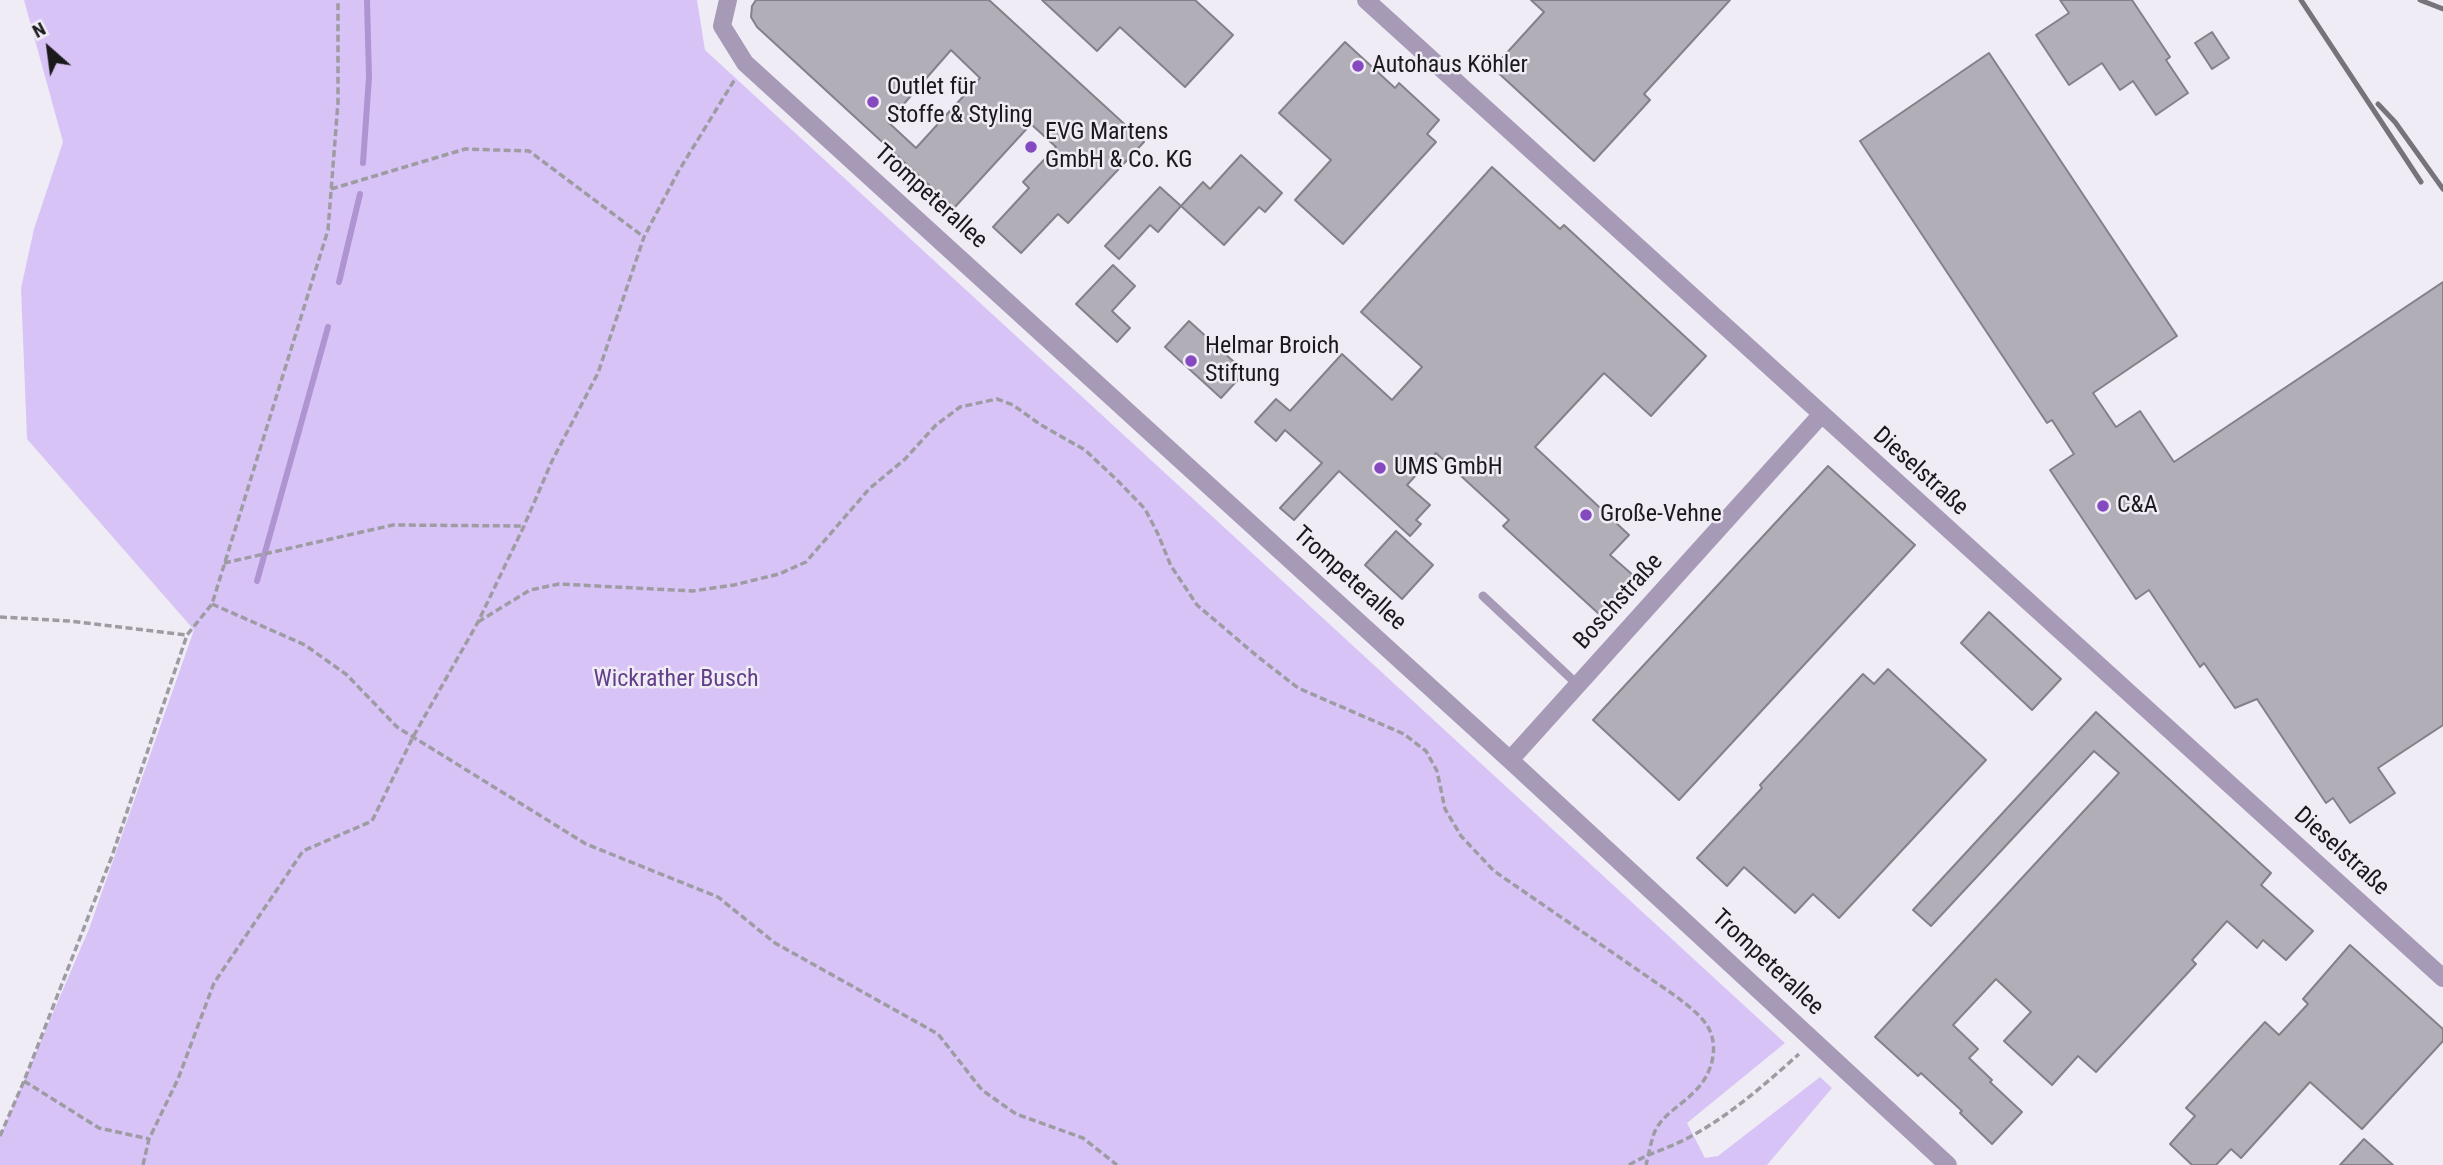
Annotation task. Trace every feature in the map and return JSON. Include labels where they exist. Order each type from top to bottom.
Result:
[{"type":"street","name":"Trompeterallee","points":[[728,0],[722,26],[745,63],[1510,760],[1948,1165]]},
{"type":"street","name":"Dieselstraße","points":[[1366,0],[2443,978]]},
{"type":"street","name":"Boschstraße","points":[[1510,760],[1821,415]]},
{"type":"lane","points":[[1483,596],[1578,685]]},
{"type":"path","points":[[0,1136],[112,856],[187,635],[212,604],[328,230],[338,102],[338,0]]},
{"type":"path","points":[[143,1165],[149,1139],[178,1079],[215,982],[303,851],[372,821],[414,737],[478,622],[552,461],[598,373],[644,236],[678,172],[745,63]]},
{"type":"path","points":[[331,189],[465,149],[529,151],[644,236]]},
{"type":"path","points":[[478,622],[530,590],[559,584],[693,591],[779,574],[806,562],[869,489],[905,459],[936,425],[960,408],[997,399],[1013,405],[1041,425],[1085,450],[1145,509],[1171,566],[1197,606],[1298,688],[1404,734],[1426,751],[1437,771],[1444,809],[1461,836],[1494,871],[1678,997],[1699,1016],[1709,1029],[1713,1062],[1696,1090],[1656,1129],[1646,1165]]},
{"type":"path","points":[[224,563],[393,525],[524,526]]},
{"type":"path","points":[[212,604],[305,645],[347,675],[397,727],[586,844],[718,897],[775,943],[938,1034],[982,1090],[1016,1114],[1083,1138],[1117,1165]]},
{"type":"path","points":[[0,617],[69,621],[187,635]]},
{"type":"path","points":[[1629,1165],[1649,1153],[1683,1140],[1726,1115],[1814,1041]]},
{"type":"path","points":[[24,1081],[99,1128],[149,1139]]},
{"type":"green space","name":"Wickrather Busch","points":[[24,0],[697,0],[705,50],[1785,1043],[1687,1123],[1705,1158],[1718,1156],[1820,1077],[1832,1088],[1767,1165],[0,1165],[0,1136],[89,929],[194,630],[27,439],[21,288],[34,229],[63,142]]},
{"type":"building","points":[[756,0],[989,0],[1144,142],[1068,223],[1058,214],[1021,253],[993,227],[1029,188],[1023,182],[1056,147],[1031,124],[954,208],[757,27],[751,17],[752,6]],"holes":[[[951,50],[980,78],[916,148],[888,122]]]},
{"type":"building","points":[[1042,0],[1195,0],[1233,35],[1185,87],[1120,27],[1097,51]]},
{"type":"building","points":[[1531,0],[1730,0],[1644,94],[1650,100],[1594,161],[1493,68],[1544,12]]},
{"type":"building","points":[[2060,0],[2132,0],[2170,57],[2166,60],[2188,93],[2156,115],[2133,81],[2120,90],[2102,63],[2069,85],[2036,35],[2069,13]]},
{"type":"building","points":[[2212,32],[2229,58],[2212,69],[2195,43]]},
{"type":"building","points":[[1345,42],[1395,88],[1399,83],[1439,120],[1427,134],[1436,142],[1343,244],[1295,200],[1331,160],[1279,113]]},
{"type":"building","points":[[1989,53],[2177,336],[2093,393],[2116,427],[2140,411],[2174,462],[2443,282],[2443,725],[2378,768],[2395,793],[2350,823],[2333,798],[2326,803],[2257,699],[2235,708],[2204,663],[2200,667],[2149,590],[2136,599],[2050,470],[2074,454],[2052,420],[2047,423],[1860,141]]},
{"type":"building","points":[[1241,155],[1282,193],[1265,212],[1259,207],[1224,245],[1181,206],[1203,182],[1210,189]]},
{"type":"building","points":[[1492,167],[1560,229],[1564,225],[1706,356],[1651,416],[1604,373],[1535,447],[1629,535],[1610,555],[1634,576],[1599,614],[1503,526],[1509,520],[1436,453],[1407,485],[1430,505],[1416,520],[1421,524],[1410,536],[1339,471],[1294,520],[1280,508],[1322,463],[1285,430],[1276,441],[1255,422],[1276,399],[1290,411],[1342,354],[1392,400],[1422,367],[1361,312]]},
{"type":"building","points":[[1160,187],[1181,206],[1158,232],[1150,225],[1119,259],[1105,246]]},
{"type":"building","points":[[1113,265],[1135,286],[1112,311],[1130,328],[1117,342],[1076,304]]},
{"type":"building","points":[[1189,321],[1245,372],[1221,398],[1165,347]]},
{"type":"building","points":[[1828,466],[1915,545],[1679,800],[1593,720]]},
{"type":"building","points":[[1396,531],[1433,565],[1402,599],[1365,565]]},
{"type":"building","points":[[1989,612],[2061,679],[2032,710],[1961,643]]},
{"type":"building","points":[[1888,669],[1986,760],[1839,918],[1813,894],[1795,913],[1744,867],[1727,886],[1697,858],[1762,788],[1760,785],[1863,674],[1874,684]]},
{"type":"building","points":[[2096,712],[2271,873],[2261,885],[2313,931],[2286,960],[2263,940],[2257,948],[2227,921],[2192,960],[2196,964],[2096,1072],[2078,1056],[2052,1085],[2004,1041],[2031,1012],[1996,979],[1953,1025],[1978,1049],[1969,1058],[2022,1112],[1992,1144],[1960,1113],[1962,1111],[1921,1073],[1918,1076],[1875,1037],[2119,773],[2094,751],[1931,926],[1913,910]]},
{"type":"building","points":[[2350,945],[2443,1029],[2443,1041],[2362,1129],[2310,1082],[2241,1158],[2231,1149],[2216,1165],[2192,1165],[2170,1144],[2195,1116],[2186,1108],[2265,1022],[2279,1035],[2308,1004],[2303,999]]},
{"type":"building","points":[[2364,1139],[2393,1165],[2340,1165]]},
{"type":"waterway","points":[[363,163],[369,77],[367,0]]},
{"type":"waterway","points":[[339,282],[360,194]]},
{"type":"waterway","points":[[257,581],[328,327]]},
{"type":"railway","points":[[2301,0],[2421,182]]},
{"type":"railway","points":[[2420,0],[2443,9]]},
{"type":"railway","points":[[2378,104],[2395,122],[2443,189]]},
{"type":"place","name":"Autohaus Köhler","points":[[1358,66]]},
{"type":"place","name":"Outlet für Stoffe & Styling","points":[[873,102]]},
{"type":"place","name":"EVG Martens GmbH & Co. KG","points":[[1031,147]]},
{"type":"place","name":"Helmar Broich Stiftung","points":[[1191,361]]},
{"type":"place","name":"UMS GmbH","points":[[1380,468]]},
{"type":"place","name":"C&A","points":[[2103,506]]},
{"type":"place","name":"Große-Vehne","points":[[1586,515]]}]
